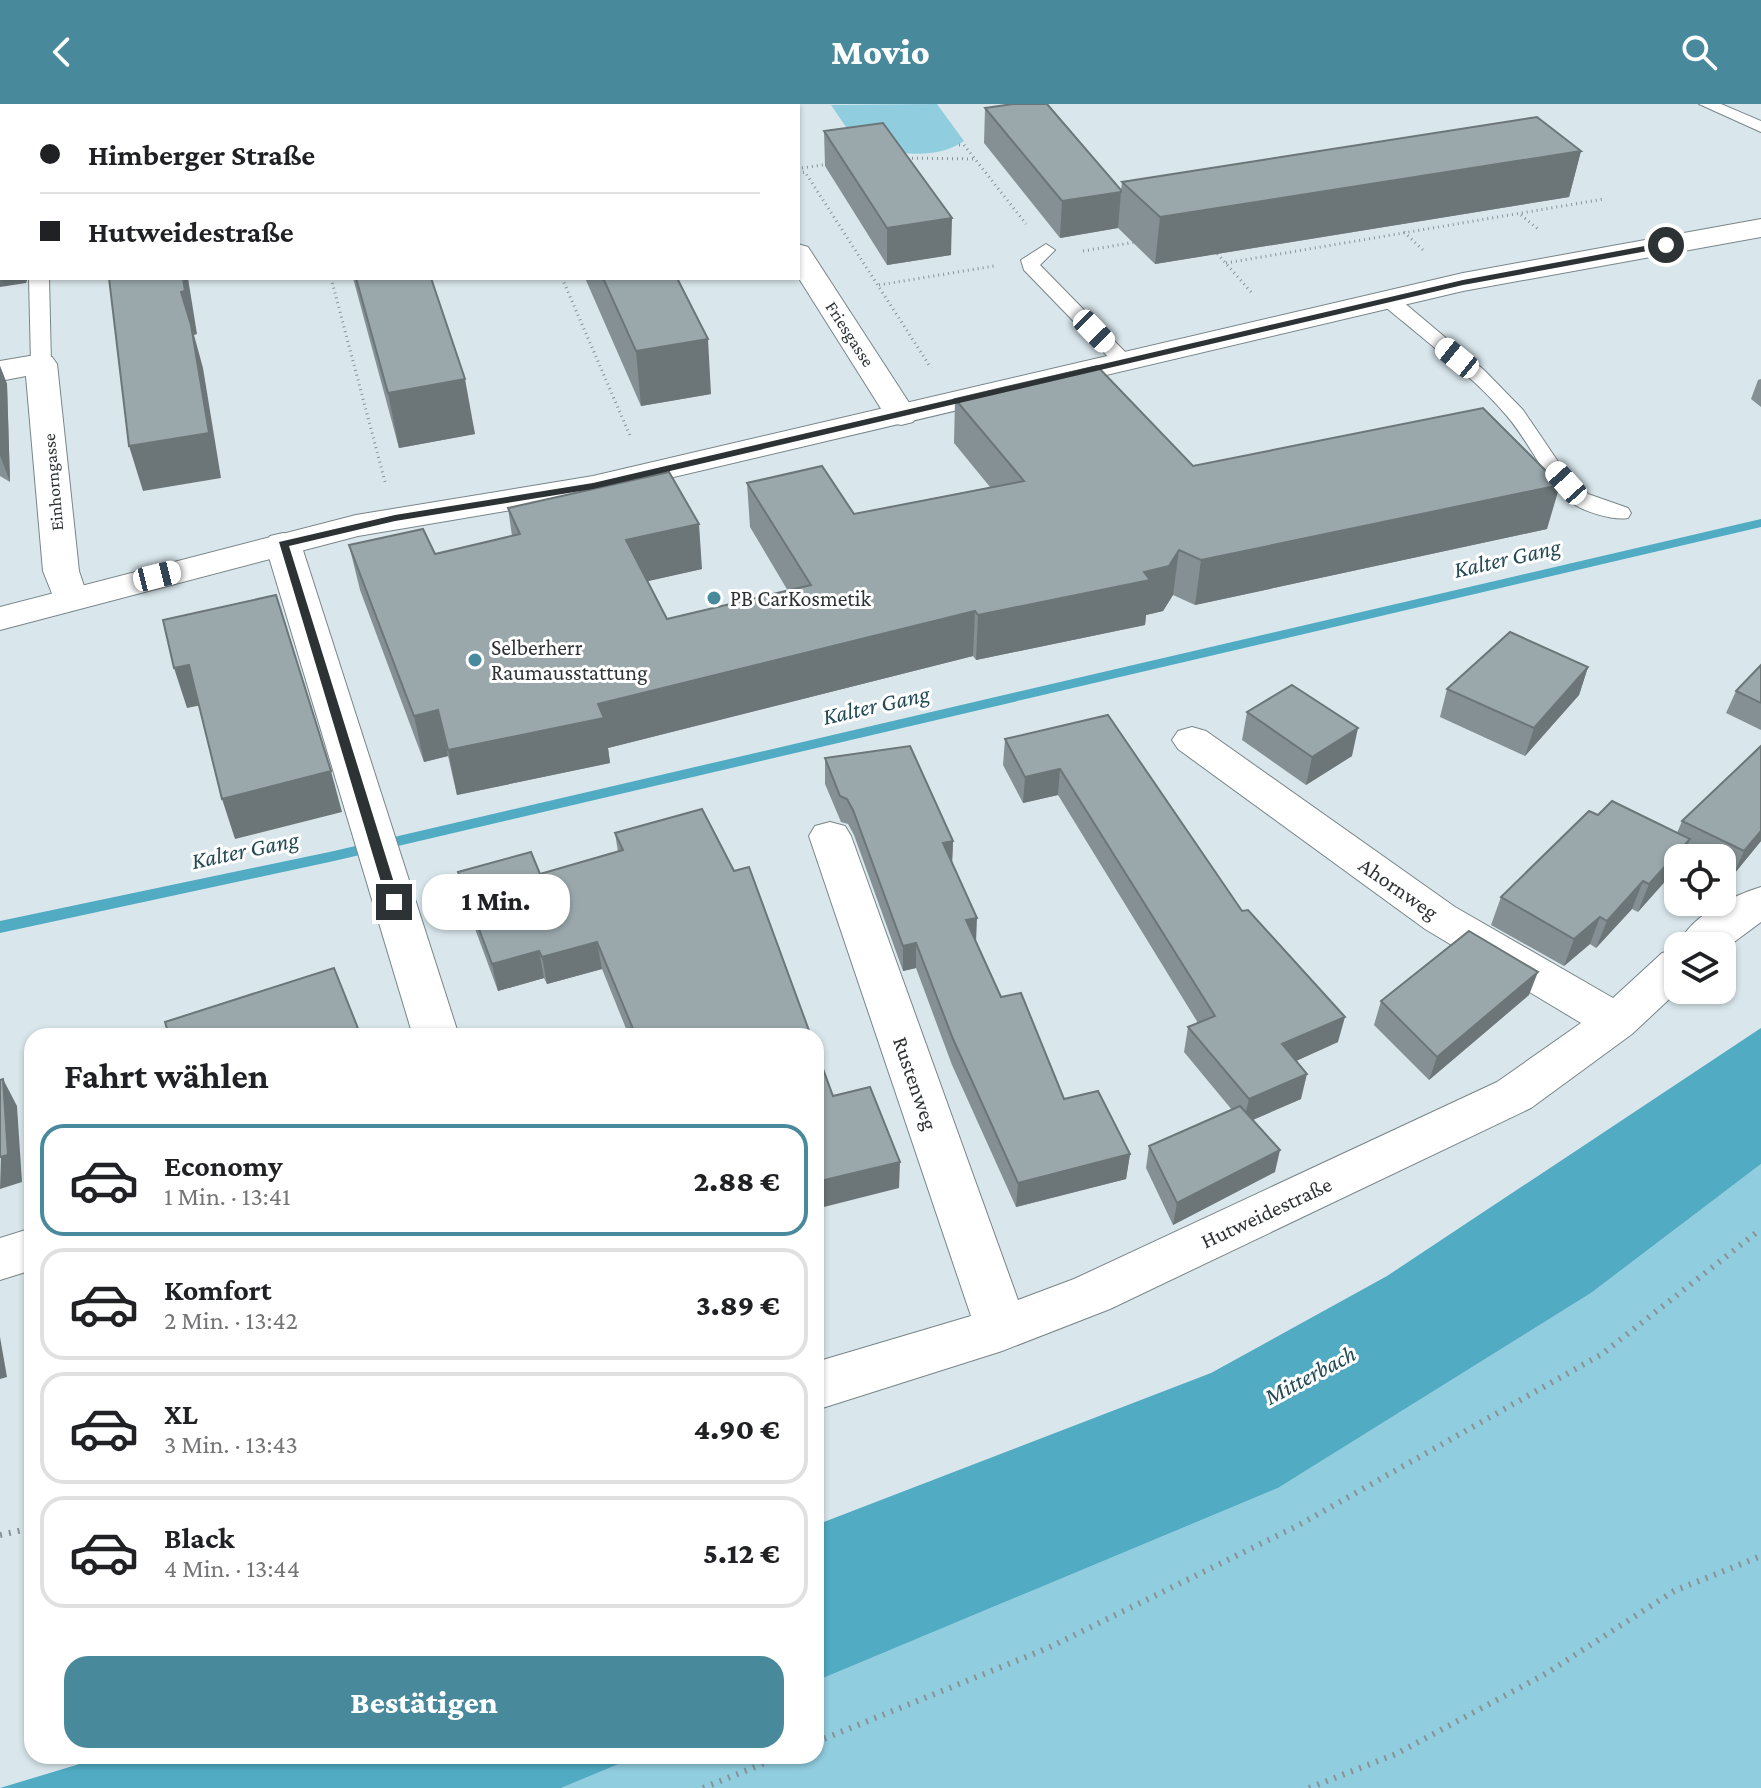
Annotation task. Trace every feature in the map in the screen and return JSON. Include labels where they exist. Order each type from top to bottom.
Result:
[{"type":"street","points":[[0,619],[70,598],[395,518],[658,472],[1463,282],[1761,228]]},
{"type":"street","name":"Friesgasse","points":[[800,256],[901,415]]},
{"type":"street","points":[[0,371],[41,364]]},
{"type":"street","name":"Einhorngasse","points":[[41,364],[61,571],[70,598]]},
{"type":"street","points":[[283,544],[433,1028]]},
{"type":"street","name":"Ahornweg","points":[[1192,740],[1440,918],[1616,1022]]},
{"type":"street","name":"Rustenweg","points":[[830,836],[1002,1329]]},
{"type":"street","points":[[1715,932],[1727,921],[1761,902]]},
{"type":"street","name":"Hutweidestraße","points":[[824,1384],[1002,1329],[1092,1294],[1514,1095],[1616,1022],[1664,978]]},
{"type":"street","points":[[0,1259],[24,1252]]},
{"type":"lane","points":[[1707,104],[1761,127]]},
{"type":"lane","points":[[1046,250],[1030,260],[1031,266],[1124,362]]},
{"type":"lane","name":"Einhorngasse","points":[[39,280],[41,364]]},
{"type":"lane","points":[[1389,300],[1477,374],[1516,414],[1551,467],[1580,499],[1620,513]]},
{"type":"path","points":[[959,145],[964,145],[1046,250]]},
{"type":"path","points":[[898,157],[975,159]]},
{"type":"path","points":[[842,162],[802,169],[932,368]]},
{"type":"path","points":[[1225,263],[1604,199]]},
{"type":"path","points":[[1520,214],[1539,230]]},
{"type":"path","points":[[1404,232],[1426,253]]},
{"type":"path","points":[[332,280],[388,496]]},
{"type":"path","points":[[563,280],[630,437],[658,472]]},
{"type":"path","points":[[824,1739],[1048,1648],[1297,1526],[1602,1354],[1761,1229]]},
{"type":"path","points":[[0,1535],[24,1530]]},
{"type":"path","points":[[1309,1788],[1396,1754],[1547,1673],[1674,1591],[1761,1556]]},
{"type":"path","points":[[703,1788],[762,1764]]},
{"type":"shaded area","points":[[937,104],[964,141],[939,151],[913,154],[859,146],[831,105]]},
{"type":"shaded area","points":[[1761,1164],[1761,1788],[561,1788],[619,1764],[824,1764],[824,1678],[1278,1488],[1591,1293]]},
{"type":"water","name":"Mitterbach","points":[[1761,1028],[1761,1164],[1591,1293],[1278,1488],[824,1678],[824,1522],[1211,1373],[1387,1276]]},
{"type":"water","points":[[80,1764],[619,1764],[561,1788],[0,1788]]},
{"type":"building","points":[[1047,104],[1121,192],[1062,201],[985,108]]},
{"type":"building","points":[[1537,117],[1581,151],[1160,217],[1122,182]]},
{"type":"building","points":[[883,123],[952,218],[887,228],[824,131]]},
{"type":"building","points":[[109,280],[183,280],[185,291],[181,292],[191,325],[209,433],[129,446]]},
{"type":"building","points":[[357,280],[432,280],[465,379],[388,393]]},
{"type":"building","points":[[604,280],[678,280],[708,339],[636,351]]},
{"type":"building","points":[[1097,366],[1193,466],[1483,408],[1560,485],[1201,560],[1179,550],[1169,566],[1144,572],[1150,580],[978,615],[975,611],[598,704],[604,718],[448,750],[438,710],[414,716],[349,545],[423,529],[435,554],[520,534],[508,508],[669,472],[699,524],[626,540],[667,619],[811,585],[747,483],[822,466],[854,514],[1024,481],[955,399]]},
{"type":"building","points":[[276,595],[331,771],[222,799],[189,665],[174,668],[163,620]]},
{"type":"building","points":[[1510,632],[1588,667],[1534,728],[1447,689]]},
{"type":"building","points":[[1761,665],[1761,703],[1736,691]]},
{"type":"building","points":[[1292,685],[1358,728],[1312,757],[1247,712]]},
{"type":"building","points":[[1108,715],[1242,911],[1248,910],[1345,1017],[1282,1044],[1307,1074],[1249,1099],[1188,1027],[1215,1016],[1060,769],[1025,777],[1005,739]]},
{"type":"building","points":[[910,746],[953,841],[943,843],[977,918],[966,920],[1001,997],[1021,993],[1064,1099],[1098,1091],[1130,1154],[1018,1183],[953,1039],[916,943],[903,946],[853,810],[847,799],[840,796],[825,758]]},
{"type":"building","points":[[1761,746],[1761,831],[1744,851],[1736,844],[1730,844],[1682,821]]},
{"type":"building","points":[[1612,801],[1690,839],[1685,844],[1664,844],[1664,868],[1649,884],[1643,881],[1607,921],[1600,917],[1574,939],[1501,897],[1589,811],[1598,815]]},
{"type":"building","points":[[702,809],[734,871],[749,867],[808,1028],[633,1028],[597,942],[542,957],[539,951],[492,964],[458,872],[531,852],[540,874],[623,850],[615,833]]},
{"type":"building","points":[[1469,931],[1538,972],[1437,1057],[1381,1001]]},
{"type":"building","points":[[334,968],[358,1028],[167,1028],[165,1022]]},
{"type":"building","points":[[824,1072],[833,1096],[870,1087],[900,1162],[824,1180]]},
{"type":"building","points":[[3,1079],[8,1155],[0,1157],[0,1080]]},
{"type":"building","points":[[1240,1106],[1280,1150],[1177,1203],[1149,1146]]},
{"type":"waterway","name":"Kalter Gang","points":[[0,927],[334,856],[1761,523]]},
{"type":"place","name":"PB CarKosmetik","points":[[714,598]]},
{"type":"place","name":"Selberherr Raumausstattung","points":[[475,660]]},
{"type":"route","points":[[394,902],[283,544],[395,518],[593,486],[658,472],[1463,282],[1666,245]]}]
